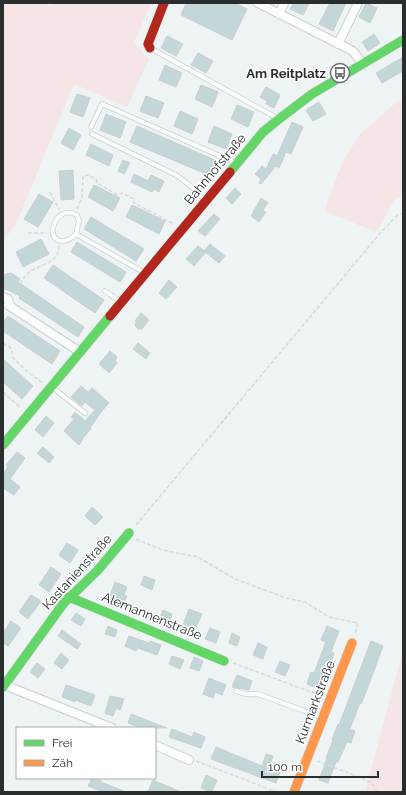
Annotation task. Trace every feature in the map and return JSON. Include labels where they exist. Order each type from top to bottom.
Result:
[{"type":"street","points":[[150,48],[148,44],[164,3]]},
{"type":"street","points":[[258,3],[353,51],[363,65]]},
{"type":"street","points":[[279,14],[284,3]]},
{"type":"street","points":[[338,44],[358,3]]},
{"type":"street","name":"Bahnhofstraße","points":[[4,441],[51,388],[263,132],[278,118],[316,92],[403,40]]},
{"type":"street","points":[[5,302],[80,352]]},
{"type":"street","name":"Kastanienstraße","points":[[4,685],[63,604],[98,570],[129,533]]},
{"type":"street","name":"Alemannenstraße","points":[[69,597],[224,660]]},
{"type":"street","name":"Kurmarkstraße","points":[[294,792],[352,642]]},
{"type":"street","points":[[4,685],[110,727]]},
{"type":"street","points":[[156,745],[189,760]]},
{"type":"lane","points":[[150,48],[278,118]]},
{"type":"lane","points":[[91,126],[102,104],[236,163]]},
{"type":"lane","points":[[92,134],[176,175],[206,201]]},
{"type":"lane","points":[[72,212],[75,214],[77,215],[79,221],[76,234],[65,241],[57,240],[52,234],[53,226],[62,214],[72,212]]},
{"type":"lane","points":[[76,234],[145,273]]},
{"type":"lane","points":[[105,291],[121,302]]},
{"type":"lane","points":[[51,388],[85,413]]},
{"type":"lane","points":[[236,691],[246,694],[258,694],[323,718]]},
{"type":"path","points":[[75,214],[82,198],[83,176],[88,175],[96,179],[97,183],[118,195],[122,193],[134,199],[134,203],[182,228]]},
{"type":"path","points":[[50,192],[62,214]]},
{"type":"path","points":[[352,642],[358,623],[329,617],[305,602],[286,598],[235,580],[198,557],[162,550],[135,538],[129,533],[382,231],[403,212]]},
{"type":"path","points":[[5,302],[14,296],[22,280],[28,274],[56,258],[59,250],[57,240],[46,232],[28,233]]},
{"type":"path","points":[[3,343],[10,348],[13,358],[29,373],[51,388]]},
{"type":"path","points":[[3,392],[28,414]]},
{"type":"path","points":[[224,660],[330,699]]},
{"type":"path","points":[[308,758],[359,776],[372,783],[377,792]]},
{"type":"path","points":[[189,760],[277,792]]},
{"type":"shaded area","points":[[3,3],[42,3],[52,6],[53,3],[151,3],[134,43],[149,59],[127,107],[74,84],[16,224],[3,241]]},
{"type":"shaded area","points":[[399,100],[403,102],[403,196],[394,200],[376,232],[324,211],[343,161],[360,134]]},
{"type":"shaded area","points":[[402,654],[403,792],[365,792]]},
{"type":"building","points":[[186,3],[235,3],[247,9],[232,40],[181,15]]},
{"type":"building","points":[[294,3],[309,3],[303,15],[290,9]]},
{"type":"building","points":[[330,3],[346,3],[333,31],[319,24]]},
{"type":"building","points":[[366,3],[377,8],[370,23],[359,17]]},
{"type":"building","points":[[374,34],[380,43],[368,51],[362,42]]},
{"type":"building","points":[[167,36],[183,44],[176,56],[161,48]]},
{"type":"building","points":[[198,53],[213,61],[206,73],[191,65]]},
{"type":"building","points":[[403,57],[403,71],[382,83],[376,73]]},
{"type":"building","points":[[165,65],[182,73],[176,87],[159,80]]},
{"type":"building","points":[[201,85],[218,92],[212,107],[195,99]]},
{"type":"building","points":[[266,87],[280,95],[274,108],[266,104],[267,101],[260,97]]},
{"type":"building","points":[[77,94],[90,98],[83,117],[70,112]]},
{"type":"building","points":[[146,96],[164,103],[158,118],[140,111]]},
{"type":"building","points":[[319,102],[326,114],[313,121],[306,110]]},
{"type":"building","points":[[237,105],[254,112],[248,127],[231,119]]},
{"type":"building","points":[[180,111],[198,119],[192,134],[174,126]]},
{"type":"building","points":[[106,114],[126,122],[120,138],[100,130]]},
{"type":"building","points":[[292,122],[303,127],[291,154],[286,152],[279,168],[276,166],[261,184],[259,183],[261,179],[255,174],[262,166],[266,169],[273,154],[277,156]]},
{"type":"building","points":[[137,126],[217,161],[211,176],[130,142]]},
{"type":"building","points":[[214,126],[232,134],[226,149],[208,142]]},
{"type":"building","points":[[69,128],[81,135],[73,150],[61,143]]},
{"type":"building","points":[[91,144],[113,155],[109,166],[86,155]]},
{"type":"building","points":[[123,160],[130,163],[124,174],[118,171]]},
{"type":"building","points":[[73,170],[74,199],[61,200],[59,171]]},
{"type":"building","points":[[134,174],[148,181],[151,175],[164,181],[159,192],[154,189],[152,192],[131,182]]},
{"type":"building","points":[[94,185],[120,198],[113,211],[88,197]]},
{"type":"building","points":[[235,188],[241,194],[232,204],[226,198]]},
{"type":"building","points":[[39,194],[53,202],[38,227],[24,219]]},
{"type":"building","points":[[261,198],[268,203],[263,210],[266,212],[259,222],[251,216]]},
{"type":"building","points":[[132,205],[165,221],[159,234],[126,217]]},
{"type":"building","points":[[214,214],[220,219],[205,236],[198,231]]},
{"type":"building","points":[[91,217],[144,249],[136,261],[84,229]]},
{"type":"building","points":[[41,239],[49,254],[23,267],[16,252]]},
{"type":"building","points":[[77,242],[126,272],[120,282],[71,252]]},
{"type":"building","points":[[210,244],[225,256],[219,263],[204,251]]},
{"type":"building","points":[[198,246],[206,252],[194,266],[186,259]]},
{"type":"building","points":[[53,265],[104,300],[95,313],[44,278]]},
{"type":"building","points":[[11,273],[20,279],[18,282],[84,327],[78,337],[19,298],[20,296],[6,289],[3,290],[3,275]]},
{"type":"building","points":[[169,280],[177,287],[166,299],[159,293]]},
{"type":"building","points":[[141,313],[149,320],[142,329],[138,329],[135,324],[137,322],[135,321]]},
{"type":"building","points":[[8,316],[60,351],[52,364],[3,331],[3,323]]},
{"type":"building","points":[[138,343],[150,353],[146,359],[133,349]]},
{"type":"building","points":[[110,351],[117,357],[115,361],[117,363],[109,373],[99,364]]},
{"type":"building","points":[[3,359],[33,386],[22,399],[3,382]]},
{"type":"building","points":[[81,386],[88,392],[92,388],[109,403],[101,412],[79,445],[64,431],[74,419],[71,417],[75,412],[85,421],[95,410],[85,402],[82,406],[71,397]]},
{"type":"building","points":[[46,416],[54,423],[43,437],[35,430]]},
{"type":"building","points":[[43,447],[54,457],[49,463],[37,453]]},
{"type":"building","points":[[17,452],[25,458],[10,479],[20,487],[14,495],[3,488],[3,474],[8,467],[6,465]]},
{"type":"building","points":[[92,507],[103,517],[95,525],[85,516]]},
{"type":"building","points":[[67,543],[78,550],[70,563],[59,555]]},
{"type":"building","points":[[51,567],[61,574],[49,592],[39,585]]},
{"type":"building","points":[[144,576],[155,580],[152,590],[141,585]]},
{"type":"building","points":[[115,582],[127,587],[124,595],[127,596],[122,607],[108,601]]},
{"type":"building","points":[[31,595],[41,601],[28,619],[19,612]]},
{"type":"building","points":[[189,609],[202,614],[195,630],[183,625]]},
{"type":"building","points":[[163,610],[172,614],[169,623],[159,620]]},
{"type":"building","points":[[76,613],[85,619],[81,626],[71,620]]},
{"type":"building","points":[[11,621],[21,628],[8,646],[3,643],[3,633]]},
{"type":"building","points":[[108,626],[117,630],[115,637],[105,634]]},
{"type":"building","points":[[327,626],[339,631],[331,652],[334,653],[329,668],[326,667],[318,689],[307,684],[311,672],[314,673],[326,642],[321,640]]},
{"type":"building","points":[[210,628],[220,632],[216,643],[205,639]]},
{"type":"building","points":[[62,630],[81,644],[77,649],[58,636]]},
{"type":"building","points":[[232,633],[240,637],[237,646],[229,643]]},
{"type":"building","points":[[129,636],[149,643],[150,641],[161,645],[157,655],[138,648],[136,651],[125,646]]},
{"type":"building","points":[[371,641],[383,646],[350,729],[355,731],[351,743],[347,742],[338,762],[336,762],[328,783],[319,780],[332,740]]},
{"type":"building","points":[[258,643],[267,647],[263,659],[253,655]]},
{"type":"building","points":[[61,653],[69,660],[62,669],[54,663]]},
{"type":"building","points":[[172,656],[184,660],[180,669],[169,664]]},
{"type":"building","points":[[194,657],[203,661],[199,671],[190,668]]},
{"type":"building","points":[[280,661],[290,665],[285,676],[275,672]]},
{"type":"building","points":[[37,663],[45,669],[38,678],[30,672]]},
{"type":"building","points":[[237,675],[252,681],[249,690],[232,687]]},
{"type":"building","points":[[209,678],[226,685],[222,695],[215,692],[213,698],[203,694]]},
{"type":"building","points":[[66,685],[95,695],[91,706],[62,697]]},
{"type":"building","points":[[110,696],[124,699],[120,710],[116,708],[113,716],[105,713]]},
{"type":"building","points":[[131,714],[167,728],[139,727],[128,723]]},
{"type":"building","points":[[172,729],[192,737],[194,732],[205,737],[201,748],[169,737]]},
{"type":"building","points":[[216,747],[262,766],[266,754],[273,756],[269,768],[280,772],[276,783],[211,759]]},
{"type":"building","points":[[206,775],[217,780],[212,792],[201,788]]},
{"type":"building","points":[[92,779],[95,779],[126,792],[103,792],[88,786]]},
{"type":"building","points":[[153,780],[181,792],[148,792]]},
{"type":"traffic: fast","points":[[230,172],[263,132],[279,119],[312,94],[403,40]]},
{"type":"traffic: fast","points":[[3,445],[110,316]]},
{"type":"traffic: fast","points":[[3,687],[63,604],[98,570],[129,533]]},
{"type":"traffic: fast","points":[[69,597],[224,661]]},
{"type":"traffic: slow","points":[[294,792],[352,643]]},
{"type":"traffic: jam","points":[[150,48],[148,44],[164,3]]},
{"type":"traffic: jam","points":[[110,316],[230,172]]},
{"type":"place","name":"Am Reitplatz","points":[[340,73]]}]
